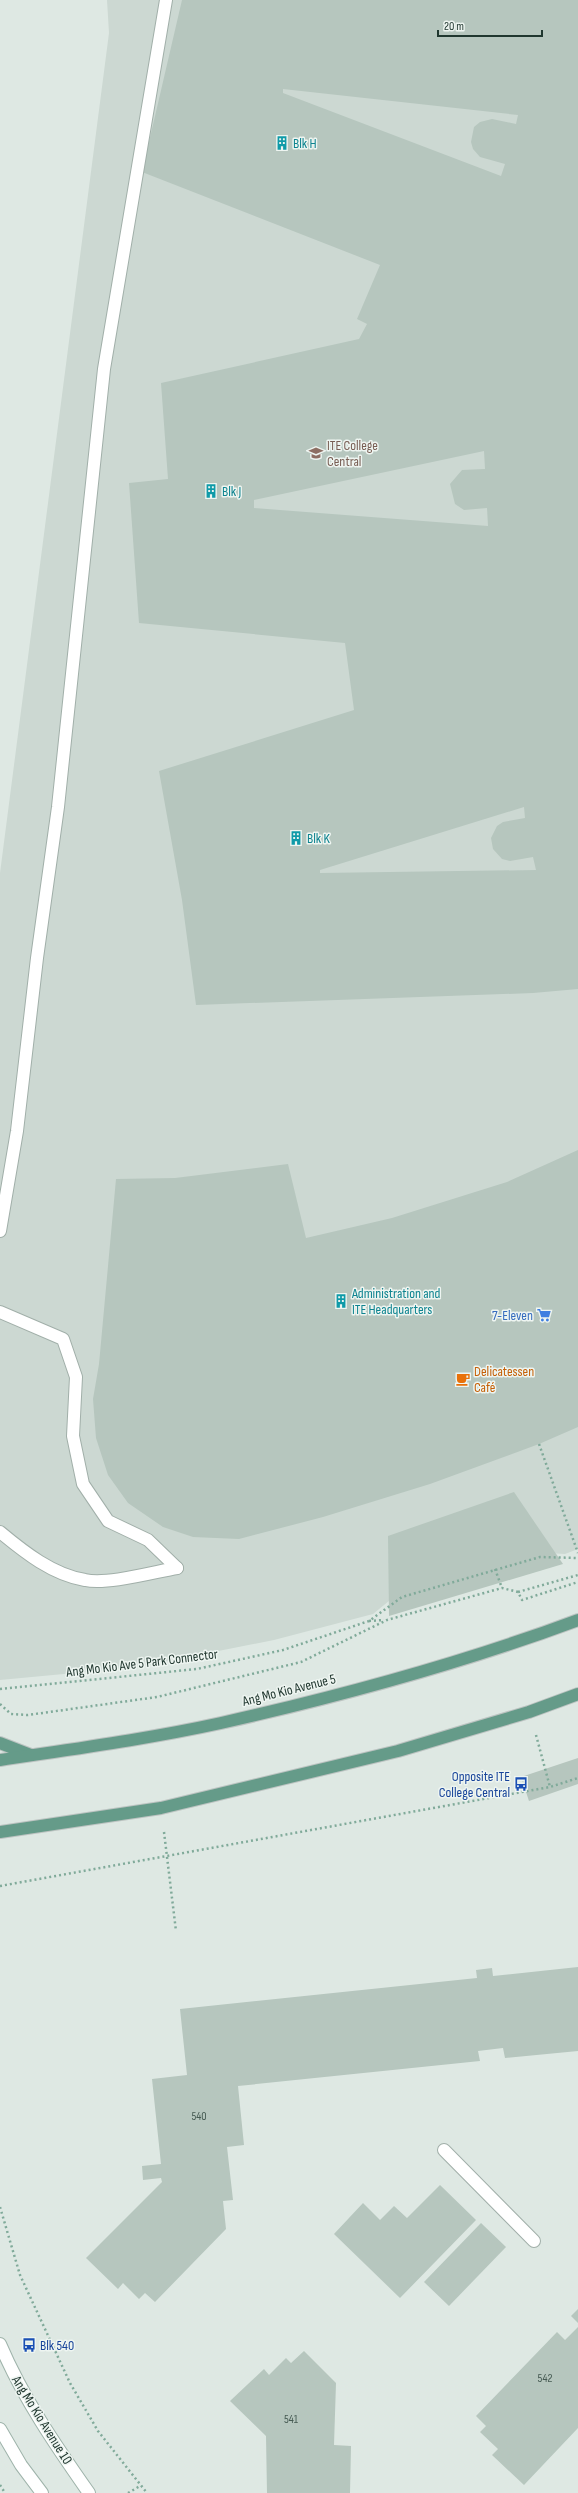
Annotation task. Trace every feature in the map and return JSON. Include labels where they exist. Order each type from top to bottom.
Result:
[{"type":"main road","points":[[0,1231],[17,1131],[37,958],[58,806],[104,369],[166,0]]},
{"type":"main road","points":[[0,1312],[64,1339],[76,1377],[73,1436],[83,1484],[108,1521],[148,1540],[177,1568],[128,1578],[86,1581],[50,1568],[0,1532]]},
{"type":"main road","name":"Ang Mo Kio Avenue 5","points":[[0,1760],[220,1723],[380,1683],[578,1620]]},
{"type":"main road","points":[[0,1832],[161,1808],[398,1751],[529,1712],[578,1694]]},
{"type":"main road","points":[[0,1743],[32,1755]]},
{"type":"main road","points":[[444,2150],[534,2241]]},
{"type":"main road","name":"Ang Mo Kio Avenue 10","points":[[0,2344],[12,2372],[56,2446],[89,2493]]},
{"type":"main road","points":[[0,2429],[20,2465],[42,2493]]},
{"type":"path","points":[[539,1444],[578,1554]]},
{"type":"path","name":"Ang Mo Kio Ave 5 Park Connector","points":[[0,1689],[198,1669],[283,1650],[369,1621],[402,1597],[540,1557],[578,1558]]},
{"type":"path","points":[[495,1569],[502,1588]]},
{"type":"path","points":[[0,1704],[11,1714],[28,1715],[157,1697],[301,1662],[387,1620],[502,1588],[518,1592],[578,1575]]},
{"type":"path","points":[[518,1592],[522,1600],[578,1582]]},
{"type":"path","points":[[369,1621],[387,1620]]},
{"type":"path","points":[[529,1712],[550,1787]]},
{"type":"path","points":[[0,1886],[550,1787],[578,1778]]},
{"type":"path","points":[[161,1808],[176,1931]]},
{"type":"path","points":[[0,2207],[20,2275],[70,2383],[98,2431],[147,2493]]},
{"type":"path","points":[[0,2485],[5,2493]]},
{"type":"path","points":[[128,2493],[140,2486]]},
{"type":"shaded area","name":"ITE College Central","points":[[107,0],[578,0],[578,1549],[565,1554],[515,1551],[411,1583],[373,1614],[274,1640],[138,1667],[0,1680],[0,873],[109,33]]},
{"type":"building","name":"ITE College Central","points":[[182,0],[578,0],[578,989],[533,993],[196,1005],[182,900],[159,771],[354,710],[345,643],[139,623],[129,483],[168,479],[161,383],[359,339],[367,324],[357,319],[380,265],[142,172]],"holes":[[[283,89],[518,115],[516,124],[492,119],[480,122],[474,127],[471,142],[473,149],[480,157],[505,164],[501,176],[283,93]],[[484,451],[485,469],[462,470],[450,484],[455,504],[464,510],[487,508],[488,526],[254,508],[254,500]],[[524,807],[525,818],[503,822],[497,826],[491,838],[493,849],[502,859],[510,861],[533,857],[536,870],[320,873],[320,870]]]},
{"type":"building","name":"Administration and ITE Headquarters","points":[[578,1150],[578,1427],[539,1444],[430,1484],[323,1517],[239,1539],[193,1537],[163,1527],[128,1503],[108,1475],[96,1438],[93,1399],[99,1364],[116,1179],[175,1178],[288,1164],[306,1238],[392,1218],[507,1182]]},
{"type":"building","points":[[514,1492],[563,1564],[389,1616],[388,1536]]},
{"type":"building","points":[[578,1758],[578,1784],[529,1801],[521,1777]]},
{"type":"building","points":[[578,1967],[578,2051],[505,2058],[503,2048],[478,2051],[480,2061],[238,2086],[244,2145],[227,2147],[233,2200],[223,2201],[226,2229],[155,2302],[145,2293],[139,2299],[123,2283],[118,2289],[86,2258],[162,2182],[161,2178],[143,2180],[142,2166],[161,2164],[152,2079],[187,2075],[180,2009],[477,1978],[476,1970],[492,1968],[493,1976]]},
{"type":"building","points":[[440,2185],[476,2220],[400,2298],[334,2234],[363,2203],[380,2220],[394,2206],[407,2218]]},
{"type":"building","points":[[481,2223],[506,2247],[449,2306],[424,2282]]},
{"type":"building","points":[[578,2309],[578,2323],[571,2316]]},
{"type":"building","points":[[578,2327],[578,2428],[524,2485],[492,2455],[498,2449],[480,2432],[486,2426],[476,2416],[557,2332],[565,2340]]},
{"type":"building","points":[[304,2351],[336,2383],[334,2445],[351,2446],[350,2493],[267,2493],[266,2436],[230,2401],[264,2369],[269,2375],[286,2358],[291,2363]]},
{"type":"place","name":"Blk H","points":[[282,143]]},
{"type":"place","name":"ITE College Central","points":[[316,453]]},
{"type":"place","name":"Blk J","points":[[211,491]]},
{"type":"place","name":"Blk K","points":[[296,838]]},
{"type":"place","name":"Administration and ITE Headquarters","points":[[341,1301]]},
{"type":"place","name":"7-Eleven","points":[[544,1315]]},
{"type":"place","name":"Delicatessen Café","points":[[463,1379]]},
{"type":"place","name":"Opposite ITE College Central","points":[[521,1784]]},
{"type":"place","name":"Blk 540","points":[[29,2345]]}]
